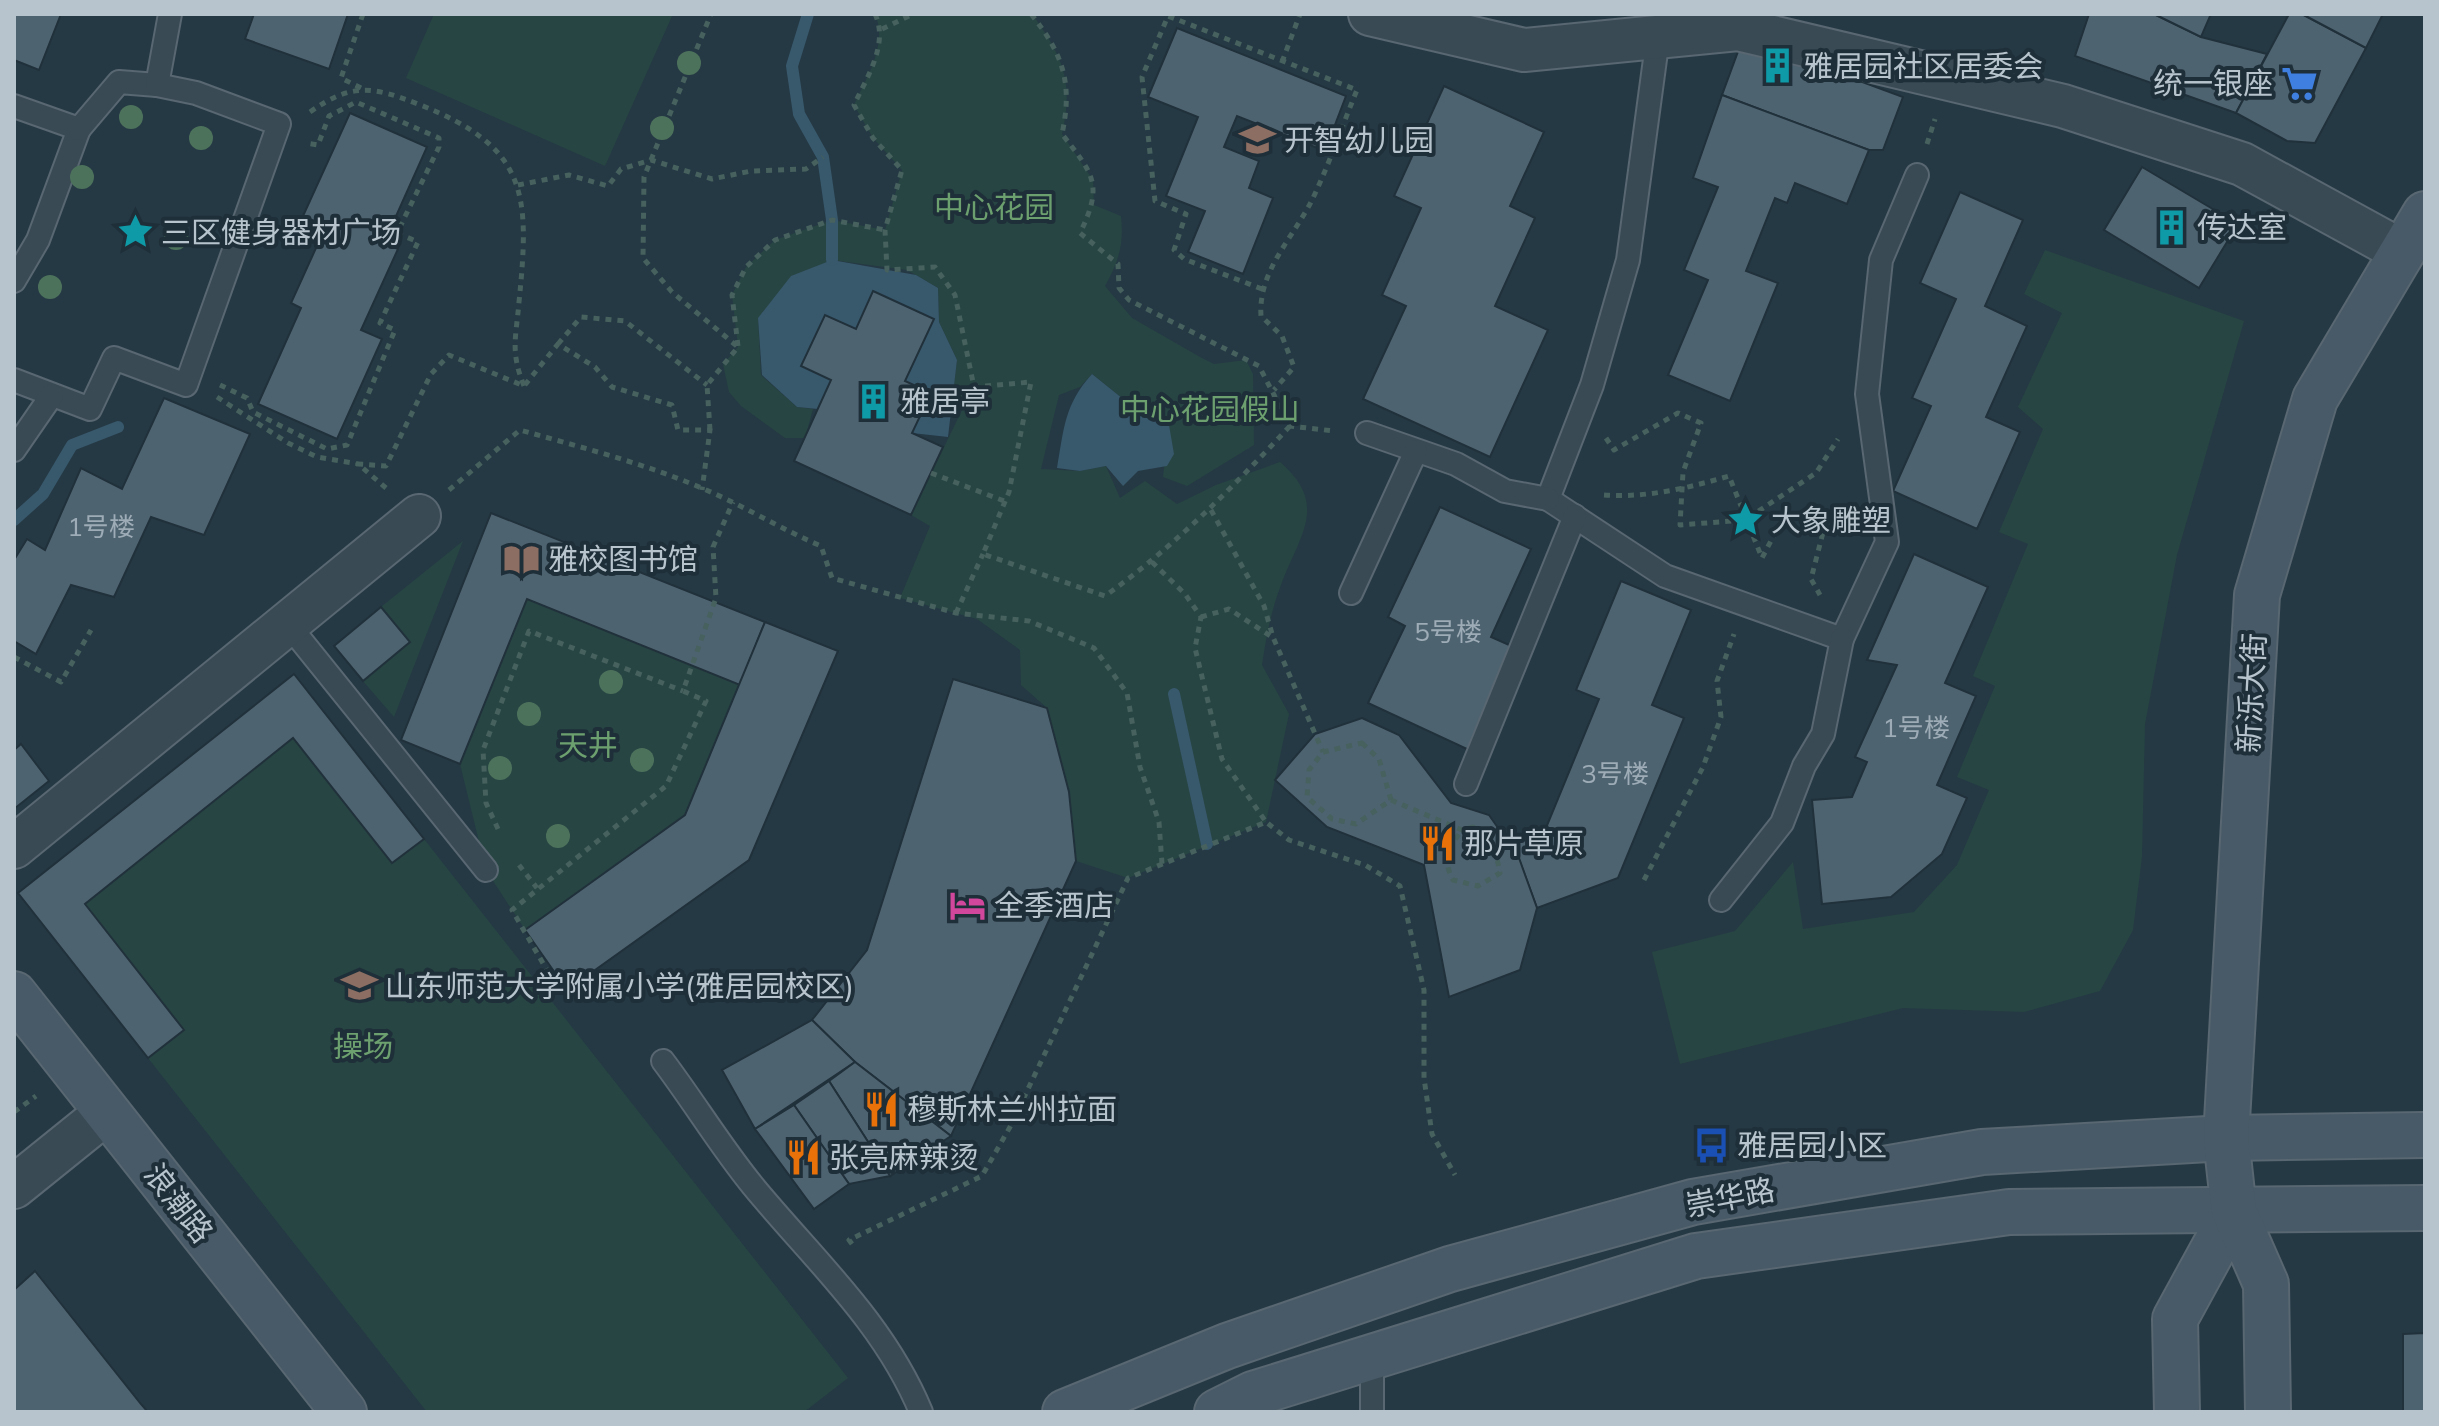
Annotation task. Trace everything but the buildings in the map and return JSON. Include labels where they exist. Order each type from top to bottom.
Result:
[{"type":"main road","name":"新泺大街","points":[[2268,1412],[2266,1284],[2234,1211],[2226,1138],[2257,595],[2315,399],[2425,214]]},
{"type":"main road","name":"浪潮路","points":[[14,994],[344,1412]]},
{"type":"main road","name":"崇华路","points":[[1065,1412],[1227,1346],[1450,1269],[1693,1202],[1982,1152],[2226,1138],[2425,1135]]},
{"type":"main road","name":"崇华路","points":[[1217,1412],[1253,1394],[1372,1360],[1696,1256],[2009,1212],[2425,1208]]},
{"type":"main road","points":[[2177,1412],[2175,1319],[2234,1211]]},
{"type":"street","points":[[1370,14],[1524,50],[1738,29],[2063,106],[2242,164],[2403,252]]},
{"type":"street","points":[[14,847],[419,516]]},
{"type":"street","points":[[14,1150],[99,1102]]},
{"type":"street","points":[[14,1187],[99,1102]]},
{"type":"lane","points":[[157,85],[170,14]]},
{"type":"lane","points":[[1548,499],[1583,408],[1628,260],[1658,37]]},
{"type":"lane","points":[[14,281],[38,240],[79,129],[119,82],[157,85],[196,93],[277,130],[188,378],[114,358],[90,409],[14,380]]},
{"type":"lane","points":[[14,106],[79,129]]},
{"type":"lane","points":[[1721,900],[1782,823],[1804,766],[1823,734],[1842,639],[1887,542],[1867,394],[1881,260],[1917,175]]},
{"type":"lane","points":[[14,450],[52,395]]},
{"type":"lane","points":[[1367,433],[1456,464],[1505,491],[1548,499],[1665,576],[1842,639]]},
{"type":"lane","points":[[1351,593],[1416,451]]},
{"type":"lane","points":[[1466,784],[1575,516]]},
{"type":"lane","points":[[287,623],[486,870]]},
{"type":"lane","points":[[663,1061],[752,1184],[839,1282],[885,1343],[921,1412]]},
{"type":"lane","points":[[1372,1360],[1372,1412]]},
{"type":"path","points":[[363,14],[341,78],[361,88],[399,97],[481,133],[503,156],[518,185],[523,219],[513,358],[524,386]]},
{"type":"path","points":[[711,14],[644,177],[643,258],[672,292],[738,347]]},
{"type":"path","points":[[875,14],[882,29],[873,63],[854,105],[873,138],[902,170],[885,230],[887,270],[935,267],[955,295],[974,387],[1031,382],[1004,501],[956,613]]},
{"type":"path","points":[[882,29],[913,14]]},
{"type":"path","points":[[1031,14],[1057,49],[1069,101],[1062,134],[1093,180],[1094,205],[1080,233],[1118,264],[1119,288],[1129,300],[1259,366],[1290,426]]},
{"type":"path","points":[[1282,62],[1300,14]]},
{"type":"path","points":[[1262,289],[1184,259],[1174,250],[1186,214],[1155,201],[1142,77],[1168,16],[1357,90],[1313,199],[1274,261],[1262,289],[1261,316],[1282,336],[1294,367],[1274,390]]},
{"type":"path","points":[[1917,175],[1937,115],[1937,77]]},
{"type":"path","points":[[277,130],[332,97],[361,88]]},
{"type":"path","points":[[188,378],[247,398],[253,412],[327,449],[347,445],[395,330],[380,323],[418,242],[397,233],[439,147],[439,138],[356,102],[329,116],[318,145],[277,130]]},
{"type":"path","points":[[518,185],[569,175],[608,186],[621,169],[651,160],[712,179],[751,171],[806,169],[823,157]]},
{"type":"path","points":[[702,490],[710,430],[707,385],[738,347],[732,295],[746,267],[775,240],[832,220],[885,230]]},
{"type":"path","points":[[524,386],[581,317],[625,321],[707,385]]},
{"type":"path","points":[[558,344],[595,367],[612,387],[672,405],[678,430],[710,430]]},
{"type":"path","points":[[188,378],[255,424],[317,457],[386,466],[431,374],[449,355],[524,386]]},
{"type":"path","points":[[1583,408],[1614,450],[1678,413],[1701,423],[1683,472],[1680,525],[1745,520],[1816,473],[1867,394]]},
{"type":"path","points":[[1290,426],[1367,433]]},
{"type":"path","points":[[983,554],[1105,596],[1152,562],[1210,510],[1290,426]]},
{"type":"path","points":[[358,464],[419,516],[520,430],[733,502],[763,521],[821,546],[832,578],[956,613],[1029,621],[1094,648],[1127,693],[1140,767],[1159,822],[1162,864]]},
{"type":"path","points":[[931,473],[1004,501]]},
{"type":"path","points":[[1575,516],[1593,494],[1626,497],[1682,489],[1729,476],[1762,558],[1785,514],[1827,517],[1811,579],[1842,639]]},
{"type":"path","points":[[683,691],[716,598],[713,547],[733,502]]},
{"type":"path","points":[[1210,510],[1264,606],[1273,637],[1323,752]]},
{"type":"path","points":[[1152,562],[1185,594],[1201,617],[1195,648],[1222,759],[1266,822],[1289,840],[1365,865],[1400,886],[1424,990],[1424,1078],[1432,1134],[1455,1175]]},
{"type":"path","points":[[1644,880],[1696,781],[1721,717],[1717,681],[1745,605]]},
{"type":"path","points":[[1201,617],[1229,609],[1273,637]]},
{"type":"path","points":[[14,657],[61,682],[91,630]]},
{"type":"path","points":[[503,839],[486,803],[483,750],[529,631],[706,701],[666,786],[512,910]]},
{"type":"path","points":[[1362,743],[1379,759],[1391,800],[1356,824],[1332,819],[1307,797],[1309,770],[1323,752],[1362,743]]},
{"type":"path","points":[[1391,800],[1462,830],[1473,827],[1494,844],[1500,873],[1478,886],[1453,880],[1446,865],[1447,850],[1462,830]]},
{"type":"path","points":[[857,1252],[849,1240],[982,1176],[1010,1127],[1128,878],[1266,822]]},
{"type":"path","points":[[518,864],[538,889]]},
{"type":"path","points":[[486,870],[555,984]]},
{"type":"path","points":[[14,1112],[36,1096]]},
{"type":"green space","points":[[434,14],[673,14],[605,166],[406,78]]},
{"type":"green space","points":[[875,14],[1032,14],[1051,43],[1063,70],[1067,99],[1062,134],[1093,180],[1094,205],[1121,216],[1119,252],[1105,286],[1132,318],[1214,364],[1246,360],[1253,374],[1254,445],[1187,486],[1163,477],[1169,425],[1143,415],[1092,374],[1080,387],[1059,395],[1041,469],[1080,471],[1106,466],[1120,498],[1145,481],[1177,504],[1216,485],[1280,462],[1304,492],[1306,521],[1274,605],[1262,665],[1289,714],[1266,822],[1128,878],[1076,861],[1047,708],[1021,685],[1020,650],[977,619],[900,598],[930,526],[911,515],[963,408],[951,408],[957,360],[939,322],[938,288],[907,270],[832,260],[758,318],[761,375],[797,407],[813,409],[805,438],[785,438],[741,406],[729,392],[723,364],[738,347],[732,295],[746,267],[775,240],[832,220],[885,230],[902,170],[873,138],[854,105],[877,49],[879,37]]},
{"type":"green space","points":[[2045,250],[2244,321],[2177,555],[2145,724],[2142,857],[2133,930],[2100,991],[2024,1012],[1903,1008],[1680,1064],[1652,952],[1735,931],[1793,862],[1803,929],[1914,912],[1957,865],[1989,790],[1957,777],[1995,686],[1973,676],[2028,544],[1999,532],[2043,429],[2018,407],[2062,313],[2024,294]]},
{"type":"green space","points":[[463,541],[394,717],[363,681],[410,642],[381,607]]},
{"type":"green space","name":"天井","points":[[527,599],[740,685],[685,815],[525,930],[486,870],[460,764]]},
{"type":"green space","name":"操场","points":[[293,738],[392,863],[424,839],[848,1378],[804,1412],[427,1412],[148,1058],[184,1029],[85,904]]},
{"type":"water","points":[[832,260],[916,275],[938,288],[939,322],[957,360],[948,437],[912,433],[931,393],[905,381],[933,320],[873,291],[856,329],[802,366],[831,380],[818,409],[797,407],[762,375],[758,318],[791,276]]},
{"type":"water","points":[[1092,374],[1143,415],[1169,425],[1174,454],[1167,466],[1138,471],[1123,486],[1106,466],[1080,471],[1057,468],[1070,407]]},
{"type":"waterway","points":[[808,14],[792,66],[799,114],[823,157],[832,220],[832,260]]},
{"type":"waterway","points":[[14,520],[43,494],[72,445],[118,427]]},
{"type":"waterway","points":[[1174,694],[1207,844]]},
{"type":"place","name":"雅居园社区居委会","points":[[1777,66]]},
{"type":"place","name":"统一银座","points":[[2299,83]]},
{"type":"place","name":"开智幼儿园","points":[[1258,140]]},
{"type":"place","name":"传达室","points":[[2171,227]]},
{"type":"place","name":"三区健身器材广场","points":[[135,232]]},
{"type":"place","name":"雅居亭","points":[[874,401]]},
{"type":"place","name":"大象雕塑","points":[[1745,520]]},
{"type":"place","name":"雅校图书馆","points":[[522,559]]},
{"type":"place","name":"那片草原","points":[[1438,843]]},
{"type":"place","name":"全季酒店","points":[[968,905]]},
{"type":"place","name":"山东师范大学附属小学(雅居园校区)","points":[[359,986]]},
{"type":"place","name":"穆斯林兰州拉面","points":[[881,1109]]},
{"type":"place","name":"雅居园小区","points":[[1711,1145]]},
{"type":"place","name":"张亮麻辣烫","points":[[803,1157]]},
{"type":"park label","name":"中心花园","points":[[994,207]]},
{"type":"park label","name":"中心花园假山","points":[[1210,409]]}]
